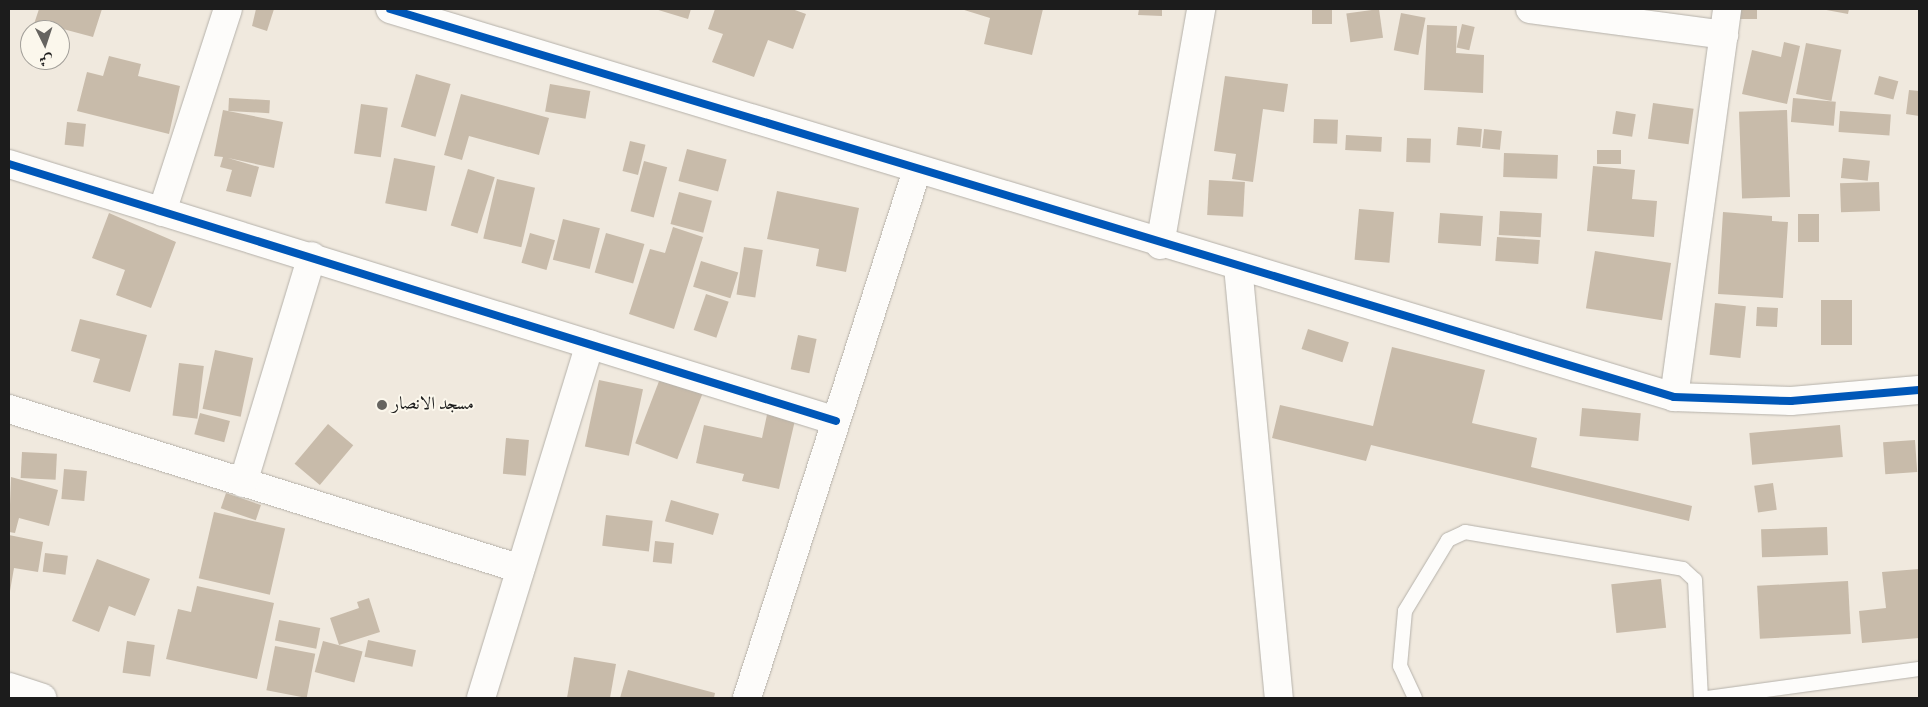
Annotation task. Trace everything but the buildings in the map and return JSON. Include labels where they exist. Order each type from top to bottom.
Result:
[{"type":"street","points":[[162,212],[228,9]]},
{"type":"street","points":[[390,9],[1160,245],[1238,266],[1674,397],[1791,400],[1919,390]]},
{"type":"street","points":[[1160,245],[1201,9]]},
{"type":"street","points":[[1530,9],[1726,22],[1674,397]]},
{"type":"street","points":[[9,164],[312,256],[836,421]]},
{"type":"street","points":[[747,698],[917,170]]},
{"type":"street","points":[[244,483],[312,256]]},
{"type":"street","points":[[1238,266],[1279,698]]},
{"type":"street","points":[[481,698],[590,344]]},
{"type":"street","points":[[9,409],[521,569]]},
{"type":"lane","points":[[1415,698],[1400,666],[1405,611],[1448,540],[1465,532],[1684,569],[1695,580],[1701,698]]},
{"type":"lane","points":[[1707,698],[1919,670]]},
{"type":"cycle path","points":[[390,9],[1674,397],[1791,401],[1919,390]]},
{"type":"cycle path","points":[[9,164],[836,421]]},
{"type":"place","name":"مسجد الانصار","points":[[382,405]]}]
